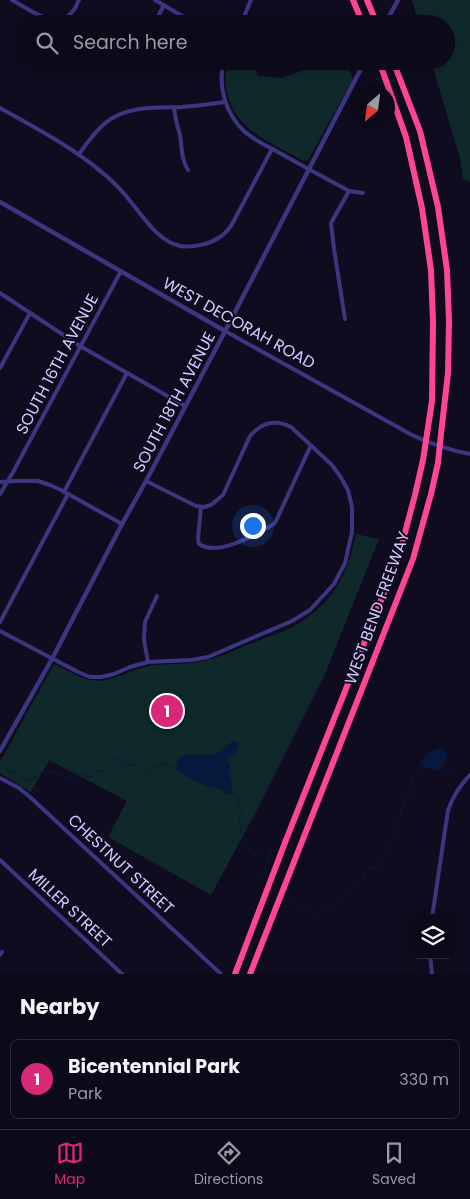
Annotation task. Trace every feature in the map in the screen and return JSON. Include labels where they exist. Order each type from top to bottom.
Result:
[{"type":"highway","points":[[353,0],[359,15]]},
{"type":"highway","points":[[367,0],[373,15]]},
{"type":"highway","name":"WEST BEND FREEWAY","points":[[235,974],[282,849],[399,555],[423,460],[432,402],[433,322],[431,270],[422,208],[406,137],[383,70]]},
{"type":"highway","name":"WEST BEND FREEWAY","points":[[250,974],[413,559],[438,463],[448,373],[449,321],[447,270],[438,207],[420,132],[396,70]]},
{"type":"street","points":[[12,0],[38,15]]},
{"type":"street","points":[[69,15],[74,11],[79,0]]},
{"type":"street","points":[[155,0],[181,15]]},
{"type":"street","points":[[244,15],[251,0]]},
{"type":"street","points":[[390,15],[398,0]]},
{"type":"street","points":[[159,15],[164,5]]},
{"type":"street","points":[[222,70],[221,78],[225,102],[231,114],[245,132],[254,139],[349,191],[363,193]]},
{"type":"street","name":"SOUTH 18TH AVENUE","points":[[0,751],[52,659],[310,170],[360,70]]},
{"type":"street","points":[[79,154],[93,134],[105,123],[130,110],[225,102]]},
{"type":"street","points":[[174,107],[175,121],[180,136],[182,159],[188,170]]},
{"type":"street","points":[[0,108],[79,154],[96,167],[118,187],[155,232],[165,240],[180,246],[204,244],[222,236],[231,226],[272,149]]},
{"type":"street","points":[[345,319],[332,223],[349,191]]},
{"type":"street","name":"WEST DECORAH ROAD","points":[[0,202],[412,434],[452,451],[470,454]]},
{"type":"street","name":"SOUTH 16TH AVENUE","points":[[0,494],[121,271]]},
{"type":"street","points":[[0,293],[80,346],[185,406]]},
{"type":"street","points":[[0,368],[30,312]]},
{"type":"street","points":[[0,622],[126,372]]},
{"type":"street","points":[[0,631],[90,677],[114,674],[148,662],[191,660],[208,656],[286,624],[310,610],[334,584],[345,563],[352,532],[352,506],[348,490],[332,465],[291,427],[284,424],[275,422],[256,429],[250,436],[223,495],[212,505],[196,506],[146,481]]},
{"type":"street","points":[[201,507],[198,539],[200,544],[204,546],[220,548],[247,539],[274,524],[311,445]]},
{"type":"street","points":[[0,482],[38,481],[50,485],[122,524]]},
{"type":"street","points":[[148,662],[144,640],[146,622],[157,596]]},
{"type":"street","points":[[433,914],[448,810],[454,796],[470,775]]},
{"type":"street","name":"CHESTNUT STREET","points":[[0,778],[30,796],[221,974]]},
{"type":"street","name":"MILLER STREET","points":[[0,860],[121,973]]},
{"type":"street","points":[[430,959],[432,974]]},
{"type":"green space","points":[[412,0],[470,0],[470,182],[463,179],[460,158],[434,70],[455,70],[455,15],[416,15]]},
{"type":"green space","points":[[226,70],[257,70],[257,76],[283,78],[303,70],[349,70],[353,79],[308,160],[304,161],[266,141],[246,125],[231,106],[227,93]]},
{"type":"green space","points":[[356,534],[379,539],[325,674],[257,810],[211,895],[108,837],[127,801],[49,760],[31,792],[0,773],[0,762],[53,666],[56,665],[95,681],[110,679],[149,666],[205,661],[287,630],[321,606],[338,585],[349,561]]},
{"type":"water","points":[[233,741],[239,743],[236,752],[227,758],[231,765],[228,769],[233,785],[229,794],[197,782],[175,769],[178,758],[185,755],[216,753]]},
{"type":"water","points":[[439,748],[445,750],[448,754],[442,767],[438,770],[428,768],[420,763],[423,758]]},
{"type":"waterway","points":[[8,771],[30,781],[40,773],[53,772],[72,779],[81,774],[93,777],[97,771],[104,772],[114,763],[116,758],[122,760],[125,765],[137,765],[143,772],[160,764],[175,769]]},
{"type":"waterway","points":[[291,900],[317,916],[322,910],[327,909],[350,892],[363,879],[368,869],[376,868],[391,845],[400,820],[403,802],[408,798],[413,776],[422,766]]},
{"type":"waterway","points":[[441,768],[449,773],[458,768]]},
{"type":"waterway","points":[[230,791],[239,802],[238,807],[242,813],[239,816],[239,820],[244,824],[240,830],[247,847],[254,855],[263,854],[272,849],[260,879],[262,881]]},
{"type":"place","name":"Bicentennial Park","points":[[167,711]]}]
